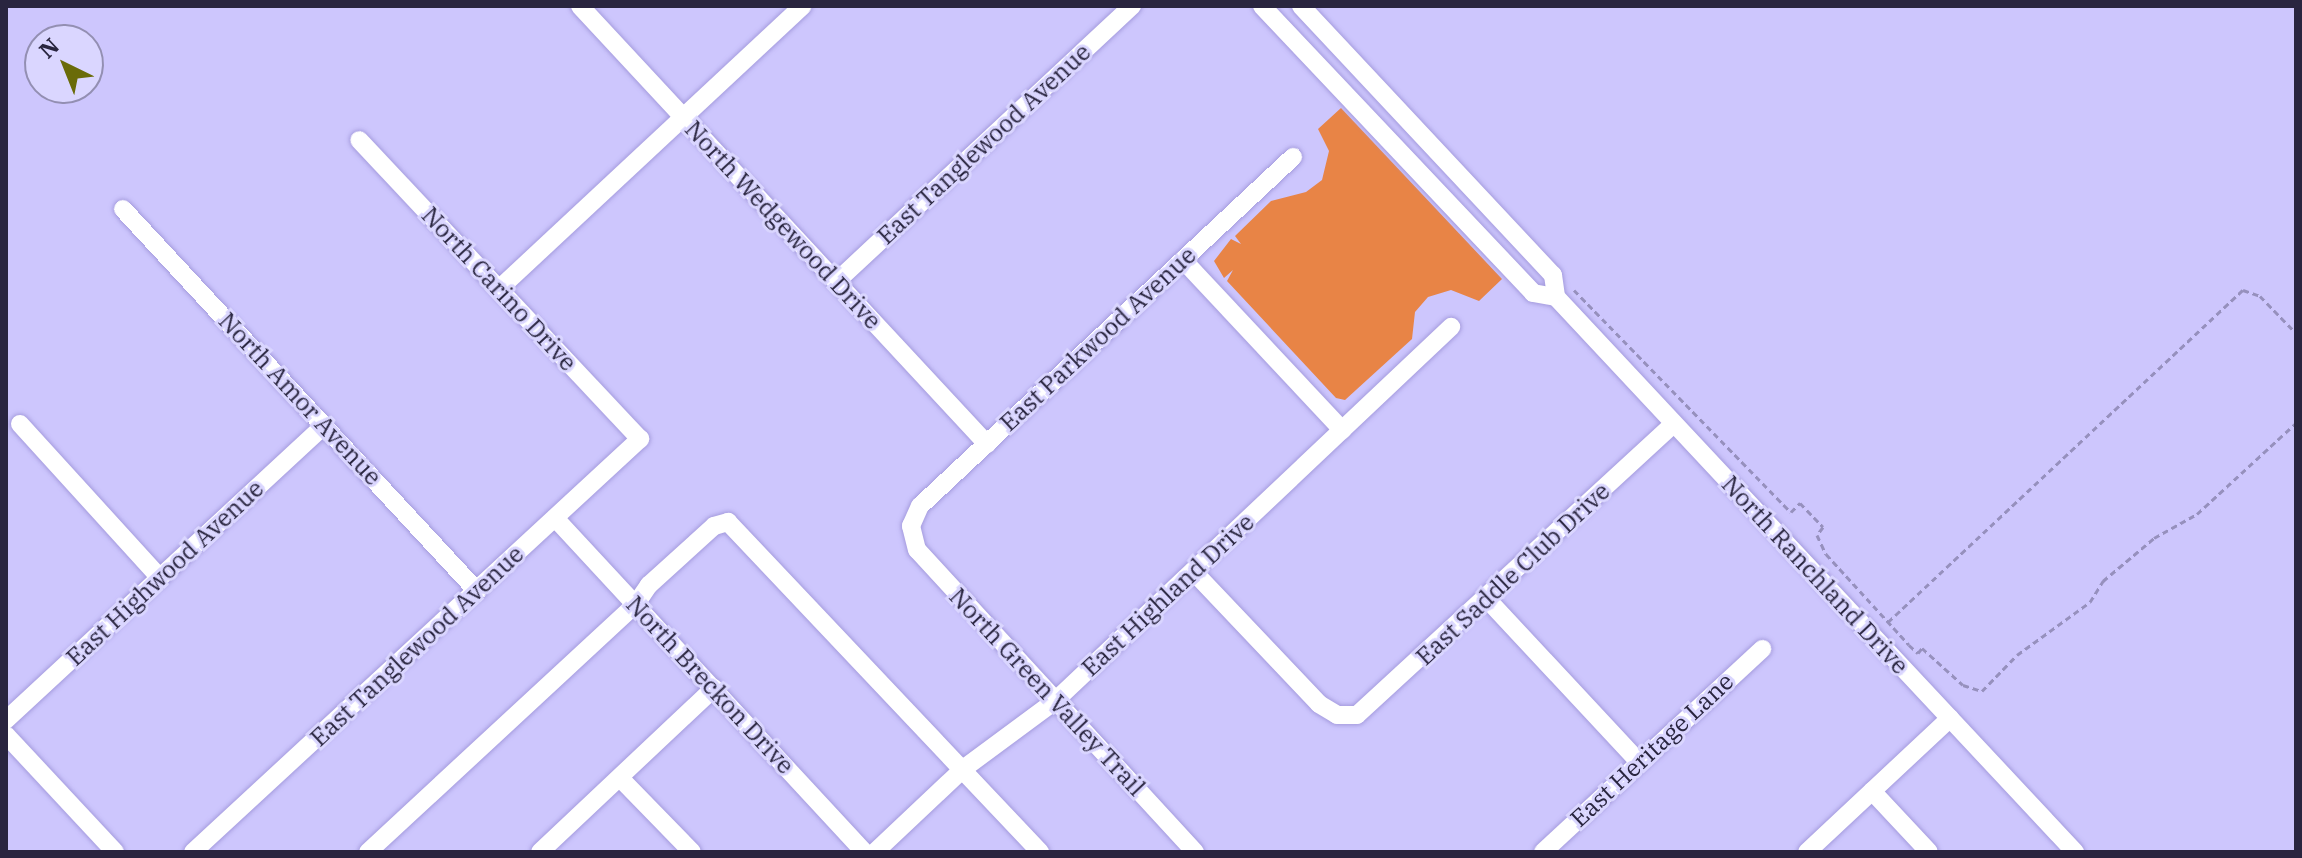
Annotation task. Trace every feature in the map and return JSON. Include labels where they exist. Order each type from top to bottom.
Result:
[{"type":"street","name":"North Wedgewood Drive","points":[[580,6],[987,444]]},
{"type":"street","points":[[499,289],[802,6]]},
{"type":"street","name":"East Tanglewood Avenue","points":[[836,282],[1132,6]]},
{"type":"street","name":"North Ranchland Drive","points":[[1262,6],[1533,293],[1556,297]]},
{"type":"street","name":"North Ranchland Drive","points":[[1301,6],[1553,275],[1556,297],[2075,852]]},
{"type":"street","name":"North Carino Drive","points":[[359,140],[640,439]]},
{"type":"street","name":"East Parkwood Avenue","points":[[911,526],[920,506],[1293,157]]},
{"type":"street","name":"North Amor Avenue","points":[[123,209],[477,591]]},
{"type":"street","points":[[1183,260],[1342,430]]},
{"type":"street","name":"East Highland Drive","points":[[875,852],[963,769],[1055,701],[1451,327]]},
{"type":"street","points":[[20,424],[160,578]]},
{"type":"street","name":"East Saddle Club Drive","points":[[1193,571],[1319,704],[1348,716],[1368,709],[1674,424]]},
{"type":"street","name":"East Highwood Avenue","points":[[6,720],[325,425]]},
{"type":"street","name":"East Tanglewood Avenue","points":[[193,852],[640,439]]},
{"type":"street","name":"North Breckon Drive","points":[[555,518],[864,852]]},
{"type":"street","points":[[368,852],[636,604],[649,585],[714,526],[734,525],[1040,852]]},
{"type":"street","name":"North Green Valley Trail","points":[[911,526],[917,550],[1195,852]]},
{"type":"street","points":[[1487,599],[1639,762]]},
{"type":"street","name":"East Heritage Lane","points":[[1543,852],[1762,649]]},
{"type":"street","points":[[540,852],[714,688]]},
{"type":"street","points":[[1807,852],[1950,718]]},
{"type":"street","points":[[6,735],[115,852]]},
{"type":"street","points":[[620,778],[692,852]]},
{"type":"street","points":[[1872,791],[1929,852]]},
{"type":"path","points":[[1556,297],[1576,289],[1791,512],[1800,503],[1823,527],[1817,535],[1826,554],[1918,653],[1922,648],[1963,685],[1982,691],[2017,655],[2090,602],[2103,581],[2154,538],[2197,514],[2296,423]]},
{"type":"path","points":[[1888,622],[2243,290],[2260,296],[2296,333]]},
{"type":"shaded area","points":[[1341,108],[1502,279],[1479,301],[1451,290],[1428,297],[1415,312],[1412,339],[1345,400],[1336,398],[1227,281],[1233,270],[1224,278],[1214,261],[1231,239],[1241,244],[1235,236],[1271,201],[1306,192],[1322,180],[1329,151],[1318,129]]}]
